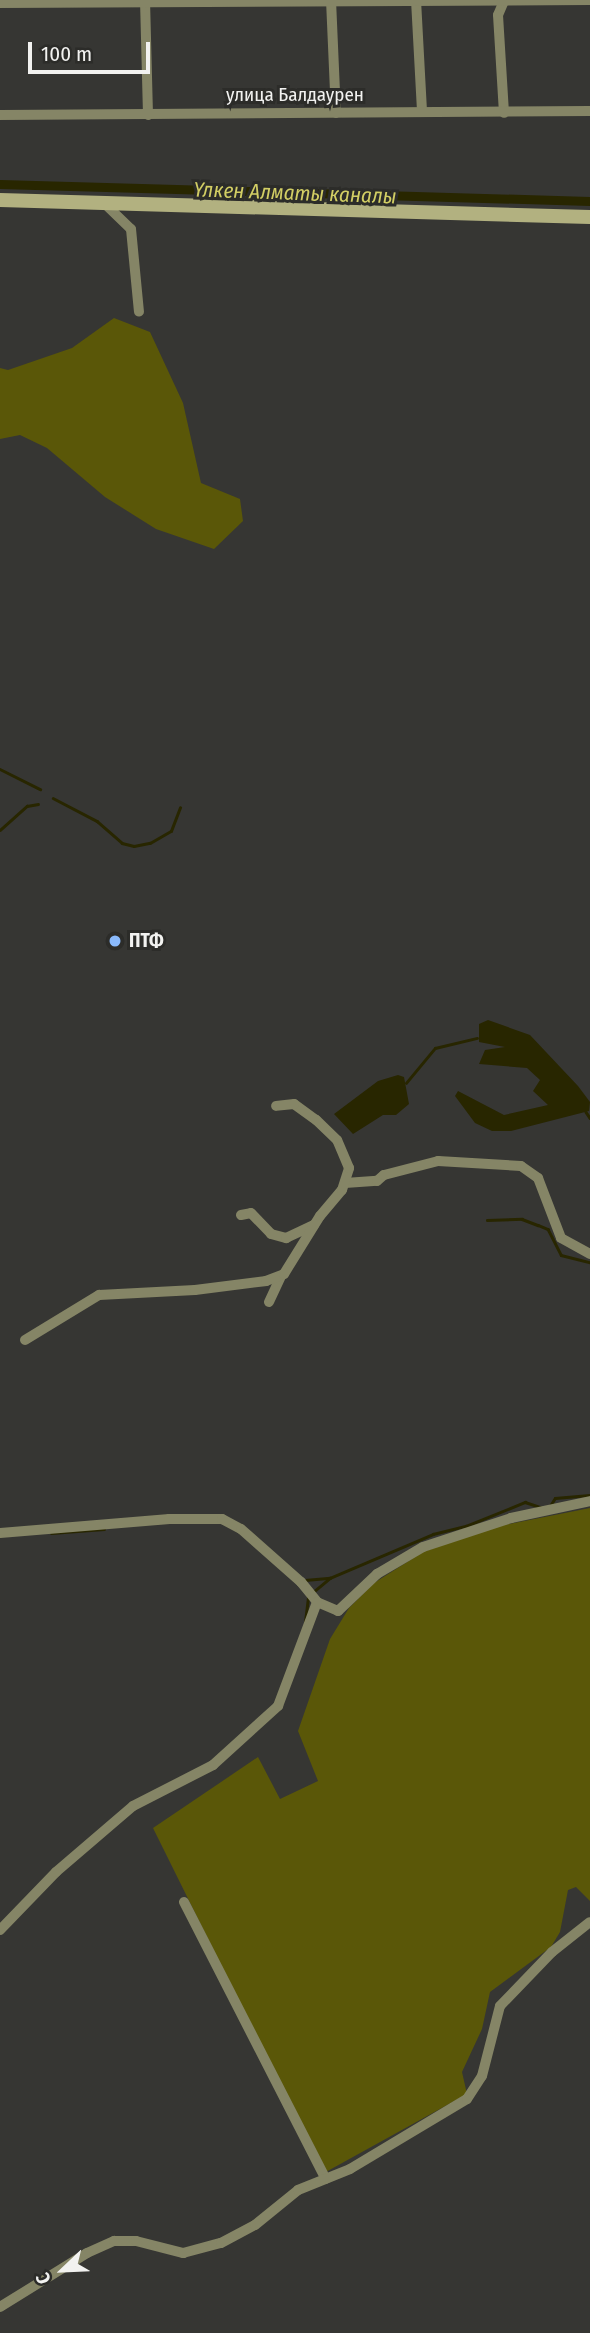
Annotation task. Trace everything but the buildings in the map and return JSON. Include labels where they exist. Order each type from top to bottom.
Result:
[{"type":"street","points":[[0,4],[590,0]]},
{"type":"street","points":[[145,1],[148,115]]},
{"type":"street","points":[[331,1],[336,113]]},
{"type":"street","points":[[416,1],[422,112]]},
{"type":"street","points":[[504,113],[498,15],[511,1]]},
{"type":"street","name":"улица Балдаурен","points":[[0,115],[590,111]]},
{"type":"street","points":[[0,200],[590,216]]},
{"type":"street","points":[[105,204],[131,229],[139,312]]},
{"type":"street","points":[[269,1302],[281,1276],[345,1183],[349,1168],[337,1140],[294,1104],[276,1106]]},
{"type":"street","points":[[345,1183],[377,1181],[384,1175],[438,1161],[521,1166],[538,1178],[561,1238],[590,1254]]},
{"type":"street","points":[[241,1215],[251,1213],[271,1234],[286,1238],[314,1225]]},
{"type":"street","points":[[24,1340],[99,1295],[195,1290],[281,1276]]},
{"type":"street","points":[[0,1533],[169,1518],[222,1519],[242,1529],[301,1582],[317,1602],[338,1611],[377,1574],[423,1547],[511,1518],[590,1501]]},
{"type":"street","points":[[0,1930],[56,1872],[133,1806],[213,1765],[278,1706],[317,1602]]},
{"type":"street","points":[[184,1902],[326,2179]]},
{"type":"street","points":[[0,2307],[114,2241],[136,2241],[183,2253],[221,2243],[255,2225],[298,2190],[326,2179],[473,2093],[500,2006],[552,1952],[590,1922]]},
{"type":"shaded area","points":[[114,318],[150,332],[183,403],[201,483],[240,499],[243,521],[214,549],[156,529],[105,497],[47,448],[20,435],[0,439],[0,368],[8,370],[72,348]]},
{"type":"shaded area","points":[[488,1020],[530,1035],[578,1086],[590,1102],[589,1111],[511,1131],[492,1131],[475,1123],[455,1096],[458,1091],[504,1115],[548,1105],[533,1091],[540,1080],[527,1068],[479,1064],[485,1050],[505,1047],[479,1042],[479,1024]]},
{"type":"shaded area","points":[[398,1075],[404,1077],[409,1104],[396,1115],[383,1115],[353,1134],[334,1114],[378,1081]]},
{"type":"shaded area","points":[[590,1508],[590,1901],[576,1887],[568,1890],[560,1932],[551,1947],[490,1992],[482,2029],[462,2072],[467,2094],[324,2173],[153,1828],[258,1757],[280,1799],[318,1781],[298,1731],[330,1639],[349,1608],[374,1583],[423,1552],[494,1527]]},
{"type":"waterway","name":"Үлкен Алматы каналы","points":[[0,184],[590,201]]},
{"type":"waterway","points":[[0,769],[40,789]]},
{"type":"waterway","points":[[53,798],[97,821],[122,843],[134,846],[150,843],[171,831],[180,808]]},
{"type":"waterway","points":[[0,830],[27,806],[38,804]]},
{"type":"waterway","points":[[406,1083],[435,1048],[477,1038]]},
{"type":"waterway","points":[[586,1112],[590,1118]]},
{"type":"waterway","points":[[487,1220],[522,1219],[548,1229],[561,1255],[590,1262]]},
{"type":"waterway","points":[[550,1506],[555,1498],[590,1495]]},
{"type":"waterway","points":[[305,1580],[330,1578],[433,1534],[466,1526],[525,1502],[540,1507]]},
{"type":"waterway","points":[[51,1533],[104,1529]]},
{"type":"waterway","points":[[312,1593],[330,1578]]},
{"type":"waterway","points":[[305,1622],[308,1597]]},
{"type":"place","name":"ПТФ","points":[[115,941]]}]
